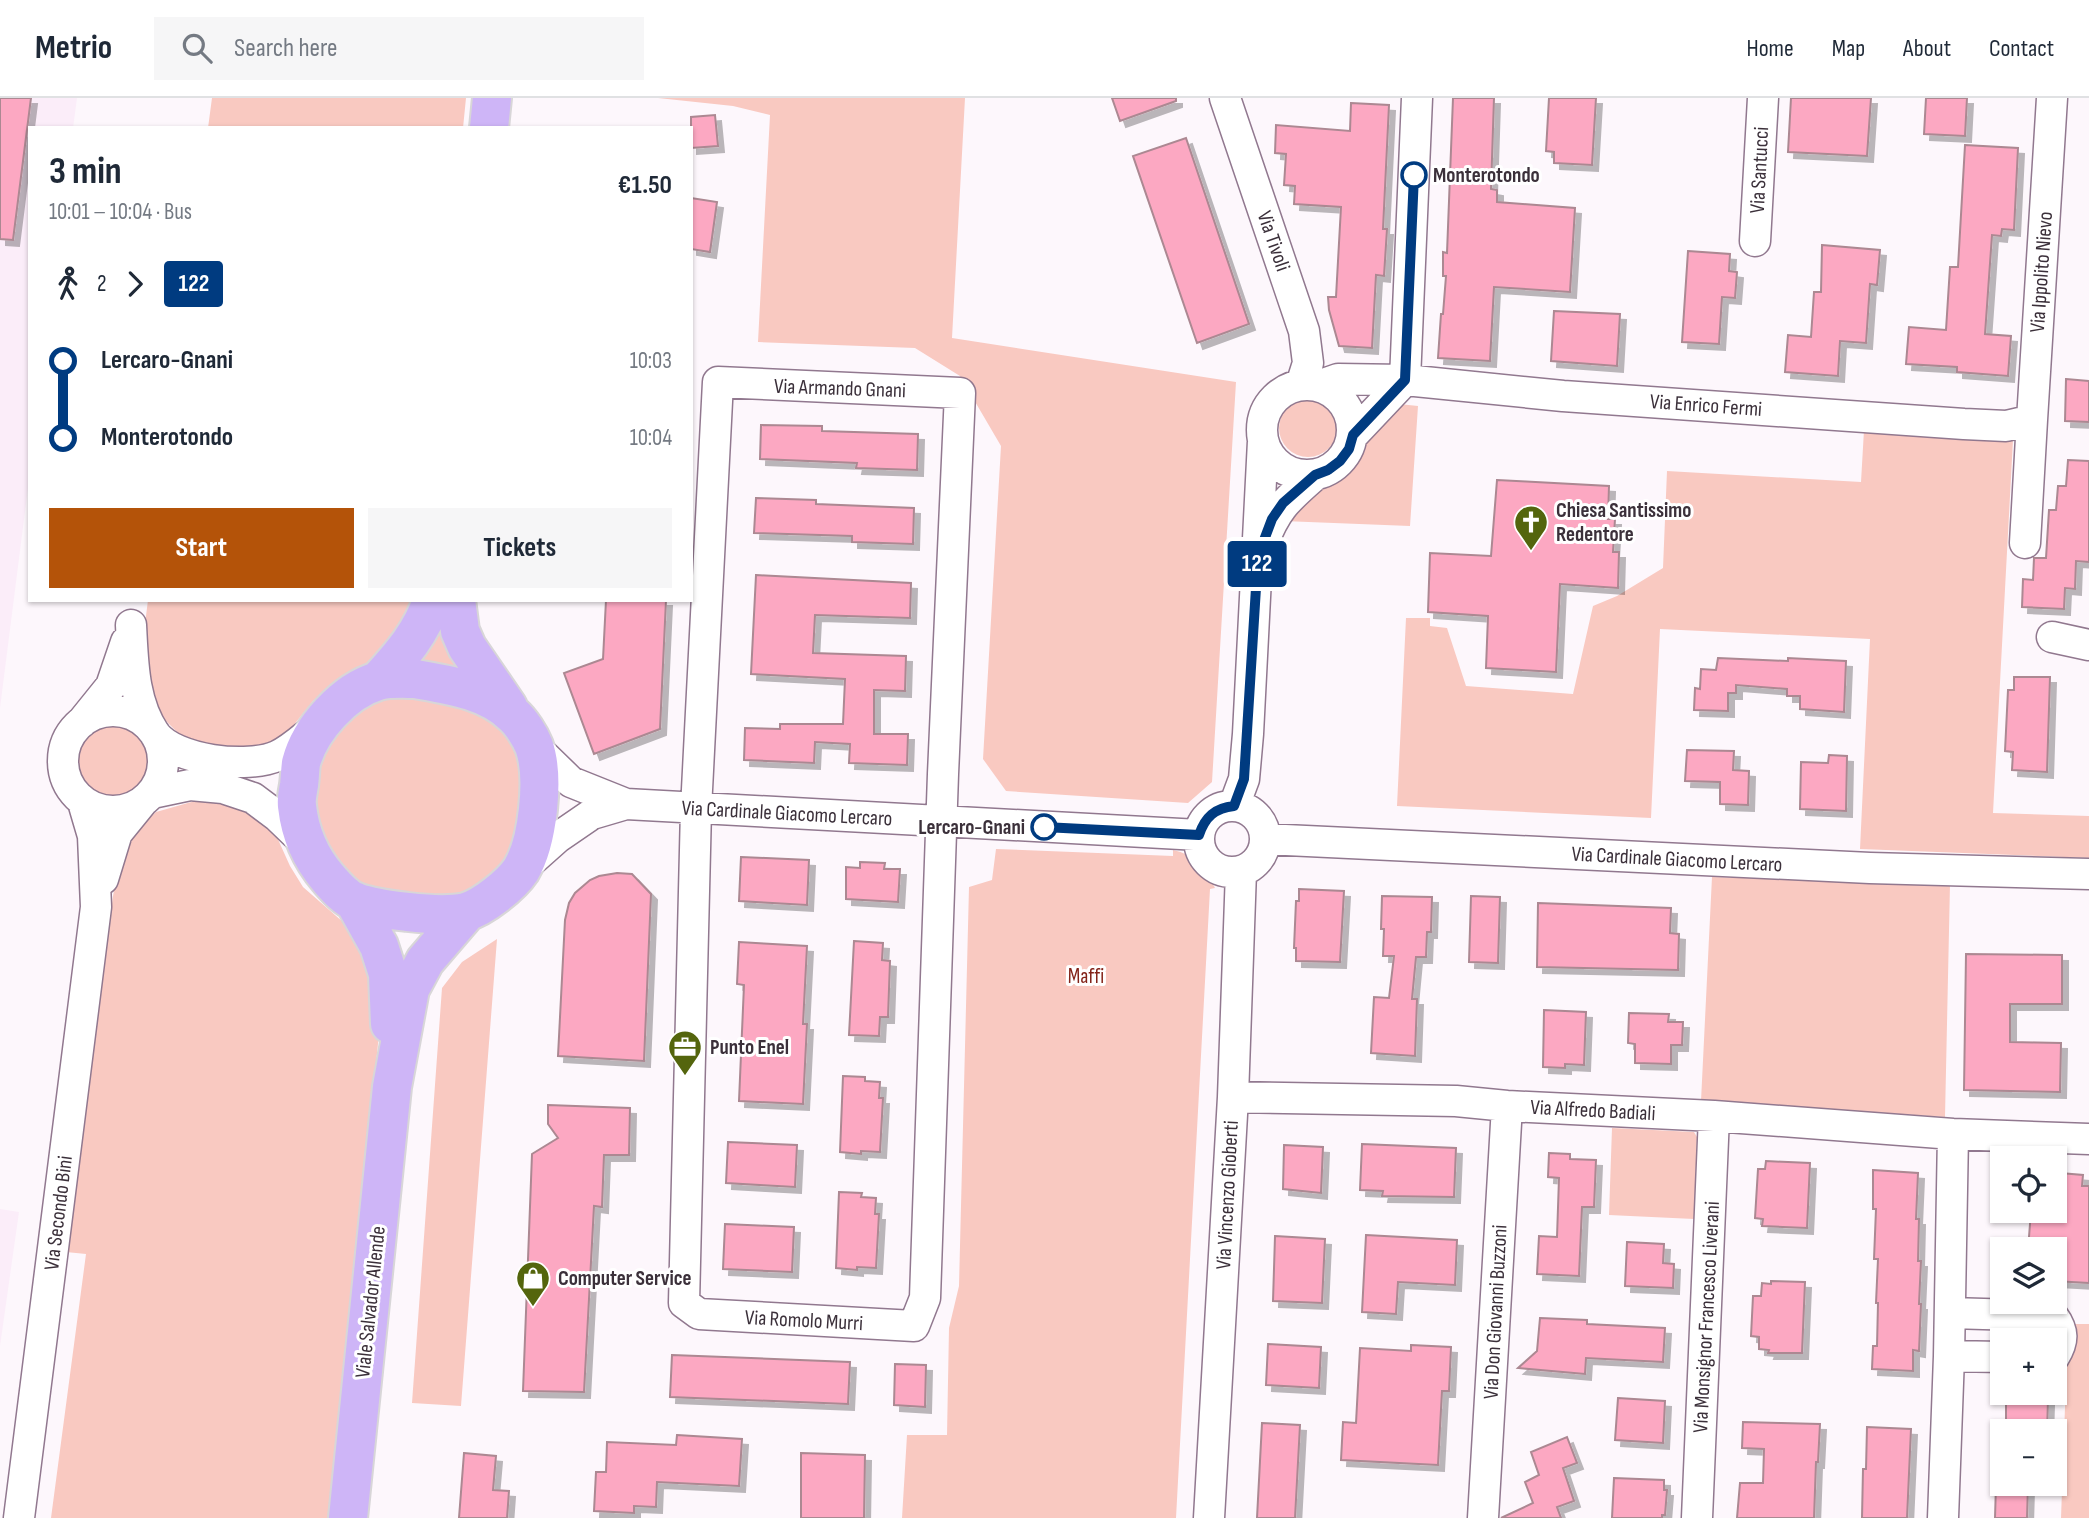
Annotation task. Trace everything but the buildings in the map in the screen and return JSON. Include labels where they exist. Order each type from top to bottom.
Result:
[{"type":"main road","points":[[489,126],[492,98]]},
{"type":"main road","points":[[431,602],[427,616],[407,650],[379,680],[356,691],[336,706],[320,725],[301,762],[297,804],[306,844],[318,866],[334,886],[354,901],[388,910],[428,915],[467,912],[505,887],[521,870],[532,841],[537,817],[540,782],[534,746],[467,647],[460,631],[456,602]]},
{"type":"main road","points":[[379,680],[415,679],[451,685],[485,695],[513,715]]},
{"type":"main road","name":"Viale Salvador Allende","points":[[354,901],[379,946],[388,974],[392,1087]]},
{"type":"main road","name":"Viale Salvador Allende","points":[[348,1518],[392,1087],[410,989],[425,961],[467,912]]},
{"type":"street","name":"Via Tivoli","points":[[1225,98],[1304,331],[1310,385]]},
{"type":"street","points":[[1353,435],[1405,380],[1418,98]]},
{"type":"street","name":"Via Santucci","points":[[1755,241],[1763,98]]},
{"type":"street","name":"Via Ippolito Nievo","points":[[2019,423],[2052,98]]},
{"type":"street","name":"Via Enrico Fermi","points":[[1310,385],[1338,379],[1405,380],[1563,396],[2019,423]]},
{"type":"street","name":"Via Armando Gnani","points":[[696,809],[718,382],[947,392],[960,393],[943,821]]},
{"type":"street","points":[[1234,806],[1244,779],[1264,415],[1269,404],[1289,388],[1310,385],[1330,391],[1341,399],[1352,422],[1353,435],[1349,449],[1340,461],[1315,475],[1283,503],[1272,519],[1258,556]]},
{"type":"street","points":[[2019,423],[2025,543]]},
{"type":"street","points":[[1263,441],[1276,464],[1301,475],[1315,475]]},
{"type":"street","points":[[148,797],[160,780],[162,750],[135,685],[131,625],[111,686],[71,733],[65,747],[62,762],[72,791],[83,802],[97,809],[113,812],[129,809],[148,797],[190,785],[223,788],[253,798],[277,816],[306,844]]},
{"type":"street","points":[[2052,637],[2089,645]]},
{"type":"street","points":[[82,722],[97,714],[114,711],[131,714],[180,752],[211,761],[242,762],[276,756],[320,725]]},
{"type":"street","name":"Via Cardinale Giacomo Lercaro","points":[[534,746],[571,782],[626,804],[1199,835]]},
{"type":"street","name":"Via Secondo Bini","points":[[19,1518],[96,907],[117,833],[148,797]]},
{"type":"street","name":"Via Secondo Bini","points":[[83,802],[93,836],[96,907]]},
{"type":"street","name":"Via Cardinale Giacomo Lercaro","points":[[521,870],[557,838],[592,814],[626,804]]},
{"type":"street","points":[[1234,806],[1253,813],[1264,829],[1266,839],[1264,850],[1251,867],[1230,872],[1210,864],[1200,846],[1199,835],[1208,817],[1215,811],[1234,806]]},
{"type":"street","name":"Via Romolo Murri","points":[[696,809],[684,1303],[699,1314],[914,1326],[925,1298],[943,821]]},
{"type":"street","name":"Via Cardinale Giacomo Lercaro","points":[[1266,839],[1870,868],[2089,874]]},
{"type":"street","name":"Via Vincenzo Gioberti","points":[[1209,1518],[1233,1097],[1241,871]]},
{"type":"street","name":"Via Alfredo Badiali","points":[[1233,1097],[1456,1101],[1714,1116],[1953,1134],[2089,1139]]},
{"type":"street","name":"Via Don Giovanni Buzzoni","points":[[1483,1518],[1507,1106]]},
{"type":"street","name":"Via Monsignor Francesco Liverani","points":[[1696,1518],[1714,1116]]},
{"type":"street","points":[[1943,1518],[1953,1134]]},
{"type":"street","points":[[1950,1313],[2053,1316],[2061,1328]]},
{"type":"street","points":[[1949,1356],[1990,1357]]},
{"type":"shaded area","points":[[0,98],[77,98],[73,126],[28,126],[28,488],[0,708]]},
{"type":"shaded area","points":[[0,1209],[19,1212],[0,1346]]},
{"type":"green space","points":[[212,98],[466,98],[463,126],[208,126]]},
{"type":"green space","points":[[658,98],[965,98],[952,338],[1236,382],[1212,782],[1188,803],[1006,791],[983,759],[1001,446],[960,376],[915,348],[758,342],[770,115],[733,106]]},
{"type":"green space","points":[[1302,399],[1314,399],[1329,407],[1337,422],[1337,434],[1329,449],[1314,457],[1302,457],[1287,449],[1279,434],[1279,422],[1287,407]]},
{"type":"green space","points":[[1399,404],[1418,406],[1410,526],[1283,521],[1281,546],[1277,546],[1278,529],[1287,508],[1299,497],[1346,476],[1355,465],[1375,427]]},
{"type":"green space","points":[[1864,430],[2013,440],[1993,813],[2089,816],[2089,858],[1860,849],[1870,639],[1660,629],[1651,818],[1397,806],[1406,618],[1430,618],[1430,626],[1447,628],[1466,686],[1573,694],[1593,606],[1617,596],[1663,568],[1667,471],[1861,482]]},
{"type":"green space","points":[[148,602],[419,602],[376,659],[342,677],[313,701],[289,731],[262,748],[229,752],[199,745],[178,733],[151,701],[141,656]]},
{"type":"green space","points":[[440,614],[467,678],[408,669]]},
{"type":"green space","points":[[419,693],[486,715],[511,742],[525,774],[518,845],[497,874],[443,904],[355,884],[319,834],[313,804],[317,773],[329,744],[352,717],[383,699]]},
{"type":"green space","points":[[121,726],[140,736],[148,748],[148,776],[140,788],[128,796],[107,798],[88,788],[80,776],[78,755],[88,736],[100,728]]},
{"type":"green space","points":[[195,801],[232,804],[262,820],[276,835],[303,887],[343,922],[363,949],[376,983],[379,1034],[330,1518],[51,1518],[86,1254],[66,1252],[113,896],[121,856],[131,835],[156,812]]},
{"type":"green space","name":"Maffi","points":[[996,849],[1173,856],[1173,850],[1187,855],[1199,864],[1215,888],[1210,889],[1176,1518],[902,1518],[907,1435],[947,1435],[949,1328],[959,1286],[969,887],[992,880]]},
{"type":"green space","points":[[1712,877],[1950,884],[1945,1117],[1701,1101]]},
{"type":"green space","points":[[497,939],[461,1406],[412,1403],[442,988],[462,962]]},
{"type":"green space","points":[[1612,1128],[1694,1132],[1697,1137],[1694,1219],[1609,1215]]},
{"type":"green space","points":[[2068,1324],[2089,1324],[2089,1518],[2061,1518],[2062,1496],[2067,1496],[2067,1419],[2065,1419]]},
{"type":"bus line","name":"122","points":[[1044,827],[1199,835],[1202,825],[1215,811],[1234,806],[1244,779],[1258,556],[1272,519],[1283,503],[1315,475],[1340,461],[1349,449],[1353,435],[1405,380],[1414,175]]},
{"type":"place","name":"Monterotondo","points":[[1414,175]]},
{"type":"place","name":"Chiesa Santissimo Redentore","points":[[1531,552]]},
{"type":"place","name":"Lercaro-Gnani","points":[[1044,827]]},
{"type":"place","name":"Punto Enel","points":[[685,1077]]},
{"type":"place","name":"Computer Service","points":[[533,1308]]}]
